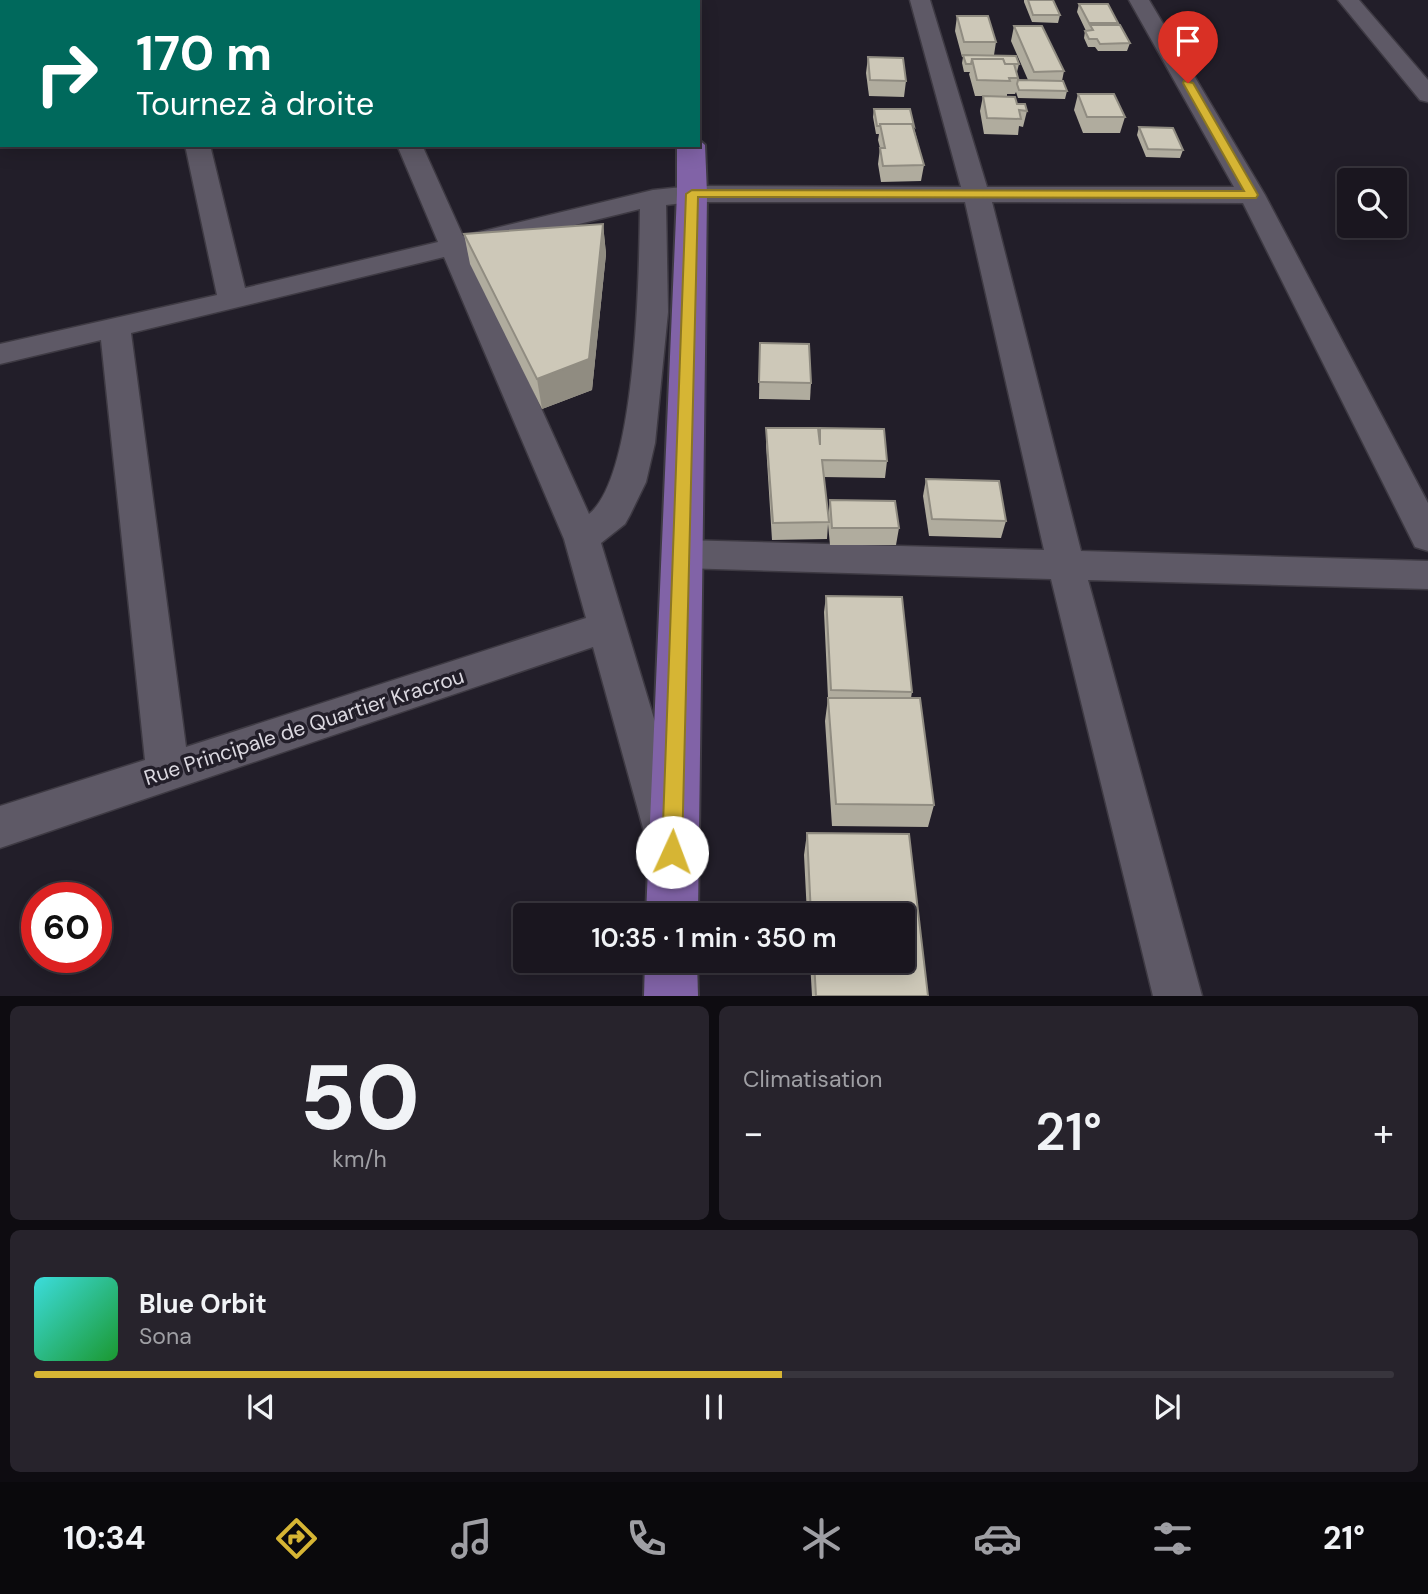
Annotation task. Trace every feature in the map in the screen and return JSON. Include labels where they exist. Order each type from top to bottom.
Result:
[{"type":"main road","points":[[672,903],[692,194],[691,147]]},
{"type":"main road","points":[[671,973],[671,996]]},
{"type":"street","points":[[920,0],[977,196],[1066,566],[1178,996]]},
{"type":"street","points":[[1139,0],[1252,195],[1428,537]]},
{"type":"street","points":[[1348,0],[1428,95]]},
{"type":"street","points":[[197,147],[233,300]]},
{"type":"street","points":[[411,147],[582,539],[672,852]]},
{"type":"street","points":[[0,328],[0,354],[653,198],[692,194],[1252,195]]},
{"type":"street","points":[[582,539],[612,515],[629,482],[638,443],[653,312],[653,198]]},
{"type":"street","points":[[115,328],[168,771]]},
{"type":"street","points":[[682,554],[1428,575]]},
{"type":"street","name":"Rue Principale de Quartier Kracrou","points":[[0,827],[607,627]]},
{"type":"building","points":[[1028,0],[1053,0],[1060,15],[1033,15]]},
{"type":"building","points":[[1079,4],[1108,4],[1118,23],[1089,23]]},
{"type":"building","points":[[957,16],[988,16],[996,42],[964,42]]},
{"type":"building","points":[[1090,25],[1120,25],[1130,43],[1100,44],[1097,39],[1089,39],[1085,31],[1093,30]]},
{"type":"building","points":[[1014,26],[1042,26],[1064,71],[1034,72]]},
{"type":"building","points":[[963,55],[1016,56],[1019,64],[1005,64],[1003,59],[972,59],[971,64],[966,64]]},
{"type":"building","points":[[868,57],[903,58],[906,81],[870,80]]},
{"type":"building","points":[[972,59],[1003,59],[1005,64],[1014,64],[1018,78],[1009,78],[1010,81],[977,80]]},
{"type":"building","points":[[1018,80],[1063,81],[1067,91],[1019,90]]},
{"type":"building","points":[[1078,94],[1114,94],[1125,117],[1087,117]]},
{"type":"building","points":[[983,96],[1015,97],[1017,104],[1025,104],[1027,111],[1019,110],[1021,119],[987,118]]},
{"type":"building","points":[[874,109],[910,109],[914,126],[877,126]]},
{"type":"building","points":[[880,124],[912,124],[924,165],[883,166],[880,148],[885,148]]},
{"type":"building","points":[[1139,127],[1173,128],[1183,150],[1148,149]]},
{"type":"building","points":[[603,224],[589,359],[537,379],[464,234]]},
{"type":"building","points":[[760,343],[809,344],[811,383],[759,382]]},
{"type":"building","points":[[766,428],[818,428],[820,445],[820,428],[884,429],[887,461],[822,460],[829,522],[773,523]]},
{"type":"building","points":[[926,479],[999,481],[1006,521],[932,519]]},
{"type":"building","points":[[830,500],[895,501],[899,528],[832,528]]},
{"type":"building","points":[[826,596],[902,597],[912,692],[831,690]]},
{"type":"building","points":[[828,698],[920,698],[934,805],[836,804]]},
{"type":"building","points":[[807,833],[909,834],[928,996],[816,996],[815,973],[915,973],[915,903],[810,903]]},
{"type":"route","points":[[672,852],[692,194],[1252,195],[1188,83]]}]
